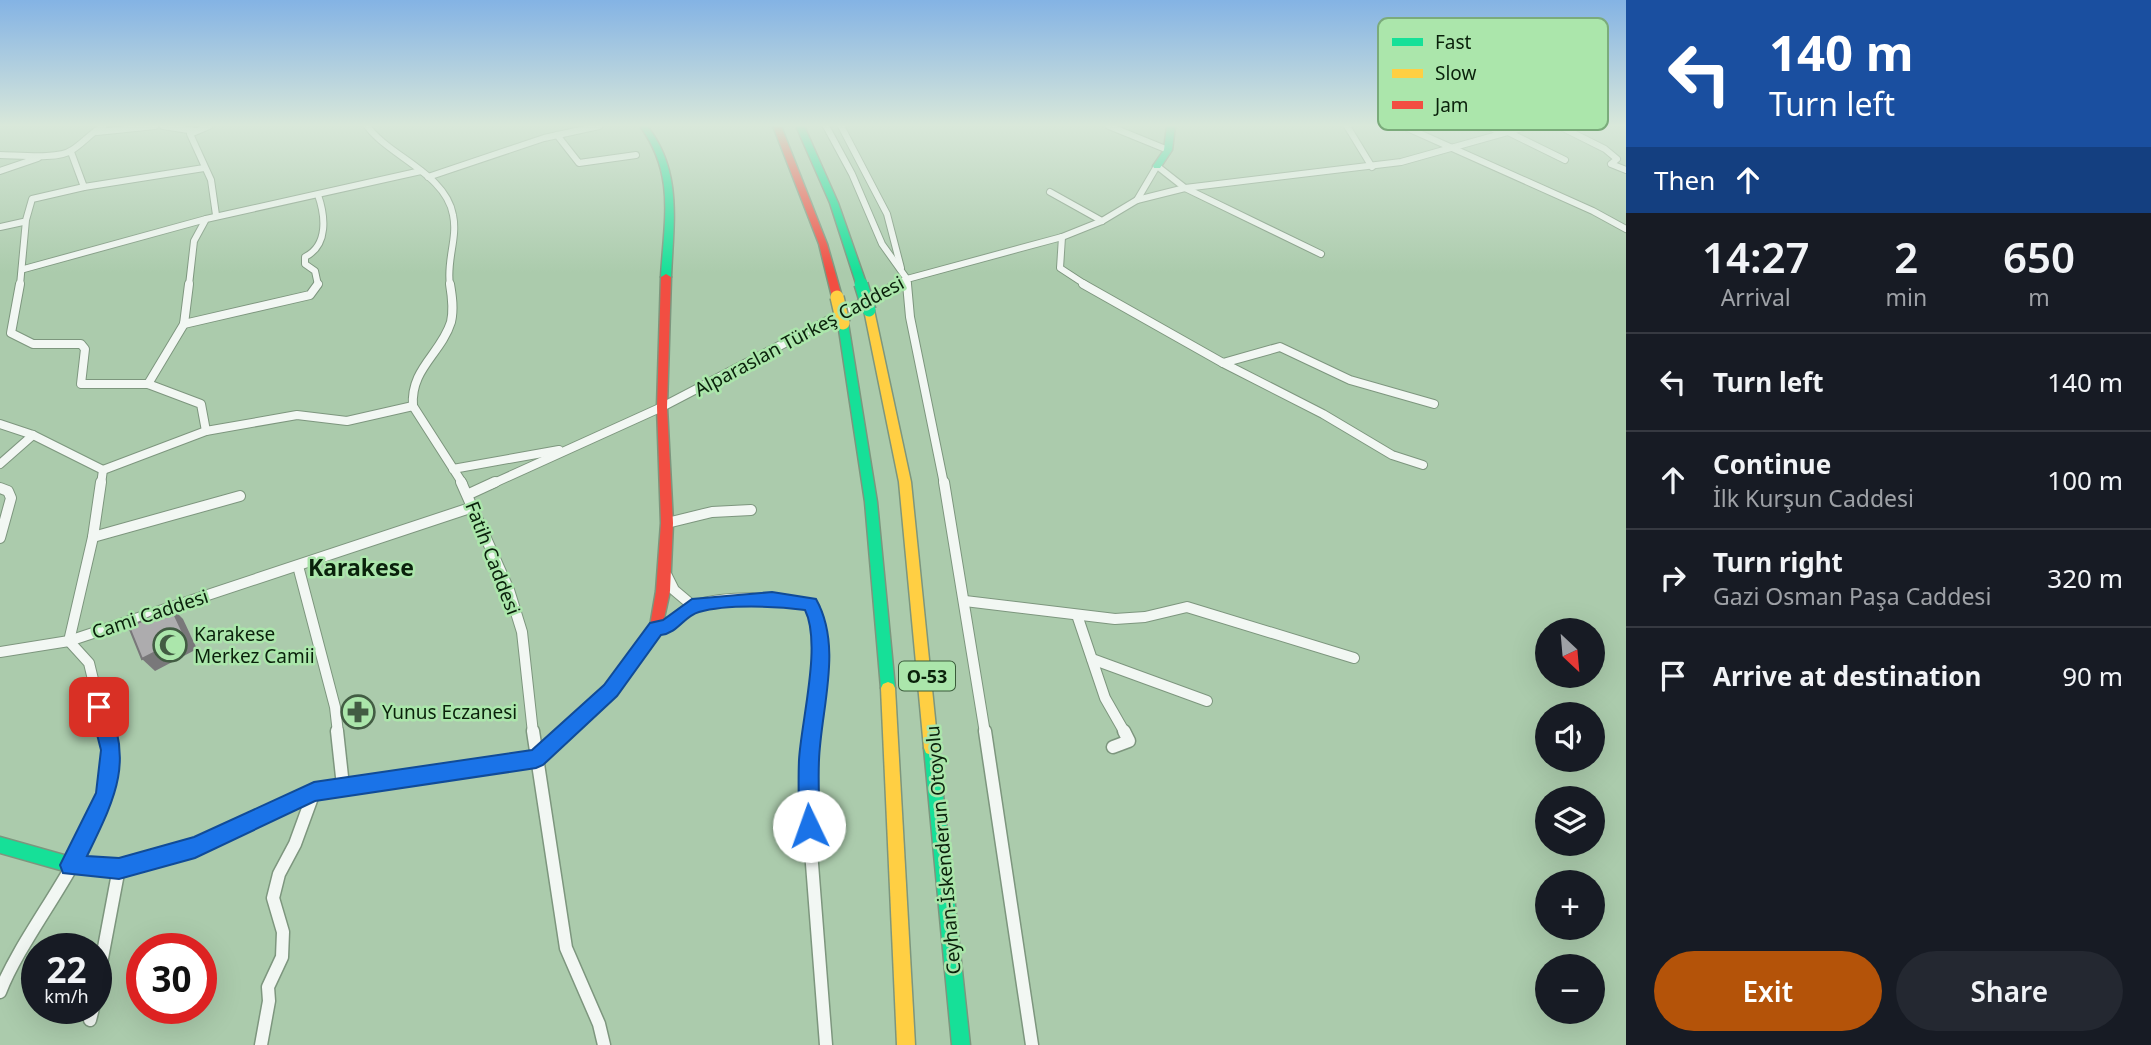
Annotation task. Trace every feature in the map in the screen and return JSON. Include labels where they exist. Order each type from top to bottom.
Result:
[{"type":"main road","points":[[0,845],[71,865],[119,868],[195,847],[314,792],[536,759],[611,690],[656,628],[664,569],[667,523],[662,407],[669,175]]},
{"type":"main road","name":"O-53","points":[[796,175],[823,244],[860,405],[878,572],[906,1045]]},
{"type":"main road","name":"Ceyhan-İskenderun Otoyolu","points":[[821,175],[834,203],[869,310],[891,404],[905,482],[961,1045]]},
{"type":"street","points":[[78,175],[83,187]]},
{"type":"street","points":[[11,332],[15,300],[24,269],[23,222],[32,199],[83,187],[161,175]]},
{"type":"street","points":[[208,175],[216,215]]},
{"type":"street","points":[[24,269],[216,215],[421,175]]},
{"type":"street","points":[[0,424],[33,435],[103,470],[206,431],[297,415],[347,421],[413,406],[411,386],[440,343],[453,312],[448,264],[454,214],[443,191],[426,175]]},
{"type":"street","points":[[852,175],[882,244],[904,274]]},
{"type":"street","points":[[868,175],[900,249],[910,317],[926,384],[965,601],[1032,1045]]},
{"type":"street","points":[[1137,200],[1152,175]]},
{"type":"street","points":[[1168,175],[1185,188],[1321,254]]},
{"type":"street","points":[[1137,200],[1185,188],[1303,175]]},
{"type":"street","points":[[1510,175],[1593,211],[1626,229]]},
{"type":"street","points":[[1050,192],[1102,221]]},
{"type":"street","points":[[184,324],[310,295],[318,286],[315,271],[305,264],[305,257],[313,254],[325,232],[326,219],[318,195]]},
{"type":"street","name":"Alparaslan Türkeş Caddesi","points":[[469,494],[662,407],[904,274],[1062,237],[1102,221],[1137,200]]},
{"type":"street","points":[[148,384],[184,324],[194,241],[206,219]]},
{"type":"street","points":[[0,227],[23,222]]},
{"type":"street","points":[[1062,237],[1060,268],[1066,274],[1392,455],[1423,465]]},
{"type":"street","points":[[0,334],[11,332],[33,344],[81,344],[85,349],[81,384],[148,384],[201,404],[206,431]]},
{"type":"street","points":[[1223,363],[1280,347],[1350,380],[1434,404]]},
{"type":"street","name":"Fatih Caddesi","points":[[413,406],[469,494],[509,590],[522,632],[536,759],[566,948],[599,1024],[604,1045]]},
{"type":"street","points":[[0,464],[33,435]]},
{"type":"street","points":[[453,469],[574,447]]},
{"type":"street","points":[[0,992],[11,964],[71,865],[106,794],[110,750],[89,663],[69,641],[93,537],[103,470]]},
{"type":"street","points":[[0,488],[8,491],[11,498],[0,538]]},
{"type":"street","points":[[93,537],[240,496]]},
{"type":"street","name":"Cami Caddesi","points":[[0,652],[69,641],[474,507]]},
{"type":"street","points":[[667,523],[712,512],[751,510]]},
{"type":"street","points":[[298,566],[335,707],[343,786]]},
{"type":"street","points":[[664,569],[674,590],[692,606]]},
{"type":"street","points":[[656,628],[667,627],[692,606],[772,598],[810,604],[818,618],[820,663],[807,799],[826,1045]]},
{"type":"street","points":[[965,601],[1115,619],[1145,617],[1186,607],[1354,658]]},
{"type":"street","points":[[1077,615],[1105,698],[1129,741],[1113,747]]},
{"type":"street","points":[[1092,659],[1207,701]]},
{"type":"street","points":[[261,1045],[260,1039],[270,1001],[268,987],[282,957],[283,932],[273,898],[279,874],[295,844],[314,792]]},
{"type":"street","points":[[107,933],[119,868]]},
{"type":"building","points":[[171,607],[185,637],[142,659],[129,627]]},
{"type":"traffic: fast","points":[[666,277],[670,197],[667,175]]},
{"type":"traffic: fast","points":[[822,175],[861,283]]},
{"type":"traffic: fast","points":[[861,283],[869,310]]},
{"type":"traffic: fast","points":[[843,323],[871,502],[888,688]]},
{"type":"traffic: fast","points":[[0,845],[71,865],[119,868],[195,847],[314,792],[536,759],[593,707]]},
{"type":"traffic: fast","points":[[931,748],[961,1045]]},
{"type":"traffic: slow","points":[[837,297],[843,323]]},
{"type":"traffic: slow","points":[[869,310],[905,482],[931,748]]},
{"type":"traffic: slow","points":[[888,688],[906,1045]]},
{"type":"traffic: jam","points":[[796,175],[823,244],[837,297]]},
{"type":"traffic: jam","points":[[593,707],[611,690],[656,628],[663,591],[667,523],[662,407],[666,277]]},
{"type":"place","name":"Karakese Merkez Camii","points":[[170,645]]},
{"type":"place","name":"Yunus Eczanesi","points":[[358,712]]},
{"type":"district","name":"Karakese","points":[[361,567]]},
{"type":"route","points":[[99,707],[110,750],[106,794],[71,865],[119,868],[195,847],[314,792],[536,759],[611,690],[656,628],[667,627],[692,606],[772,598],[810,604],[815,608],[818,618],[820,663],[809,759],[809,826]]}]
